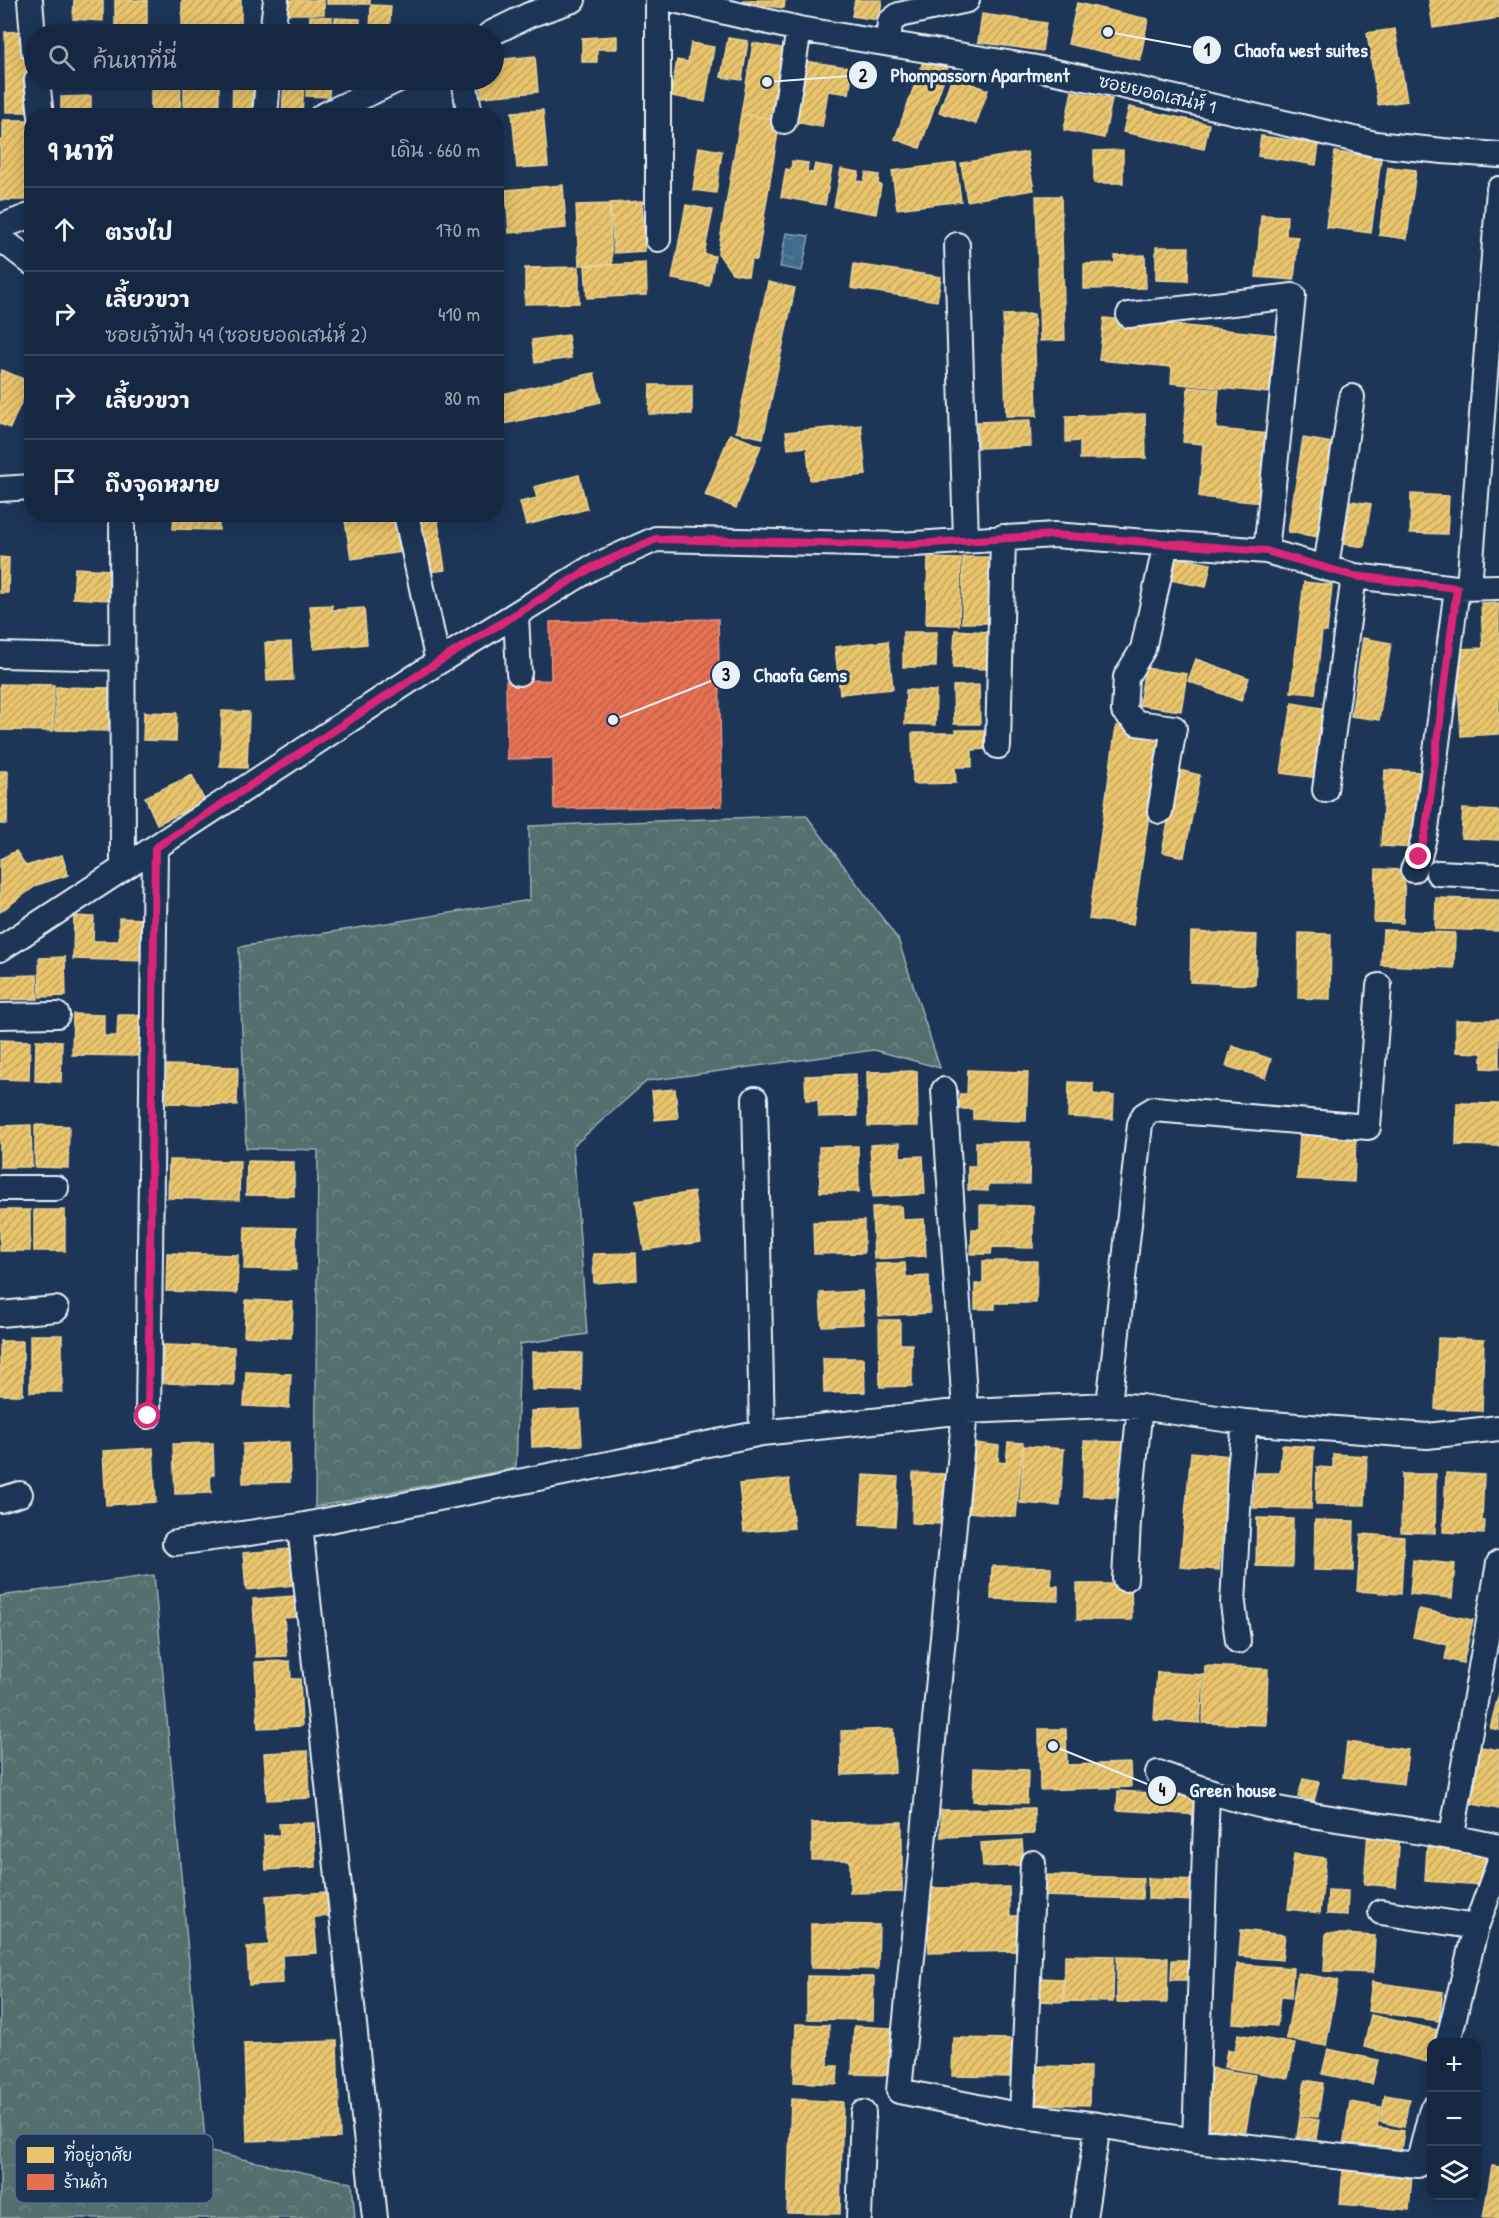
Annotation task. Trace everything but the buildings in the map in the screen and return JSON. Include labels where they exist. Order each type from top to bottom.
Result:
[{"type":"street","points":[[30,0],[32,24]]},
{"type":"street","points":[[273,24],[276,0]]},
{"type":"street","points":[[504,25],[529,8],[573,0]]},
{"type":"street","points":[[658,0],[658,239]]},
{"type":"street","name":"ซอยยอดเสน่ห์ 1","points":[[674,0],[799,29],[1031,67],[1119,85],[1375,144],[1499,154]]},
{"type":"street","points":[[888,43],[890,22],[898,15],[967,0]]},
{"type":"street","points":[[784,121],[799,29]]},
{"type":"street","points":[[38,90],[40,108]]},
{"type":"street","points":[[266,108],[267,90]]},
{"type":"street","points":[[339,108],[376,90]]},
{"type":"street","points":[[466,90],[469,108]]},
{"type":"street","points":[[1413,870],[1426,829],[1463,588],[1499,189]]},
{"type":"street","points":[[0,227],[24,218]]},
{"type":"street","points":[[0,238],[24,257]]},
{"type":"street","points":[[957,245],[966,540]]},
{"type":"street","points":[[1130,315],[1293,296],[1266,551]]},
{"type":"street","points":[[1326,567],[1352,397]]},
{"type":"street","points":[[0,489],[24,488]]},
{"type":"street","points":[[122,522],[123,867]]},
{"type":"street","points":[[408,522],[438,662]]},
{"type":"street","points":[[0,949],[438,662],[591,568],[656,539],[900,545],[1054,535],[1266,551],[1354,576],[1463,588],[1499,587]]},
{"type":"street","points":[[998,746],[1003,537]]},
{"type":"street","points":[[1160,811],[1174,728],[1137,723],[1124,711],[1126,676],[1143,649],[1166,543]]},
{"type":"street","points":[[1325,790],[1354,576]]},
{"type":"street","points":[[516,616],[519,673]]},
{"type":"street","points":[[0,655],[123,658]]},
{"type":"street","points":[[148,1416],[155,848]]},
{"type":"street","points":[[1438,873],[1499,876]]},
{"type":"street","points":[[1109,1406],[1140,1124],[1144,1115],[1154,1109],[1368,1127],[1379,986]]},
{"type":"street","points":[[0,1016],[57,1015]]},
{"type":"street","points":[[944,1090],[965,1411],[898,2091],[1022,2116],[1098,2125],[1195,2141],[1418,2164],[1427,2126]]},
{"type":"street","points":[[756,1099],[762,1433]]},
{"type":"street","points":[[0,1188],[56,1188]]},
{"type":"street","points":[[0,1314],[56,1309]]},
{"type":"street","points":[[1125,1579],[1128,1522],[1140,1407]]},
{"type":"street","points":[[175,1543],[300,1526],[762,1433],[965,1411],[1140,1407],[1245,1422],[1427,1436],[1499,1428]]},
{"type":"street","points":[[1238,1641],[1233,1604],[1240,1470],[1245,1422]]},
{"type":"street","points":[[300,1526],[375,2218]]},
{"type":"street","points":[[1452,1836],[1499,1563]]},
{"type":"street","points":[[1158,1773],[1207,1791],[1272,1808],[1452,1836],[1499,1847]]},
{"type":"street","points":[[1195,2141],[1207,1791]]},
{"type":"street","points":[[1022,2116],[1033,1863]]},
{"type":"street","points":[[1449,2038],[1476,1927],[1499,1863]]},
{"type":"street","points":[[1382,1912],[1476,1927]]},
{"type":"street","points":[[859,2218],[863,2113]]},
{"type":"street","points":[[1084,2218],[1098,2125]]},
{"type":"green space","points":[[806,815],[898,939],[940,1068],[874,1050],[647,1081],[573,1146],[587,1334],[520,1344],[516,1468],[315,1507],[318,1150],[246,1148],[239,947],[530,900],[529,826]]},
{"type":"green space","points":[[154,1575],[204,2134],[15,2134],[15,2203],[213,2203],[213,2153],[352,2183],[355,2218],[0,2218],[0,1596]]},
{"type":"water","points":[[786,233],[809,236],[802,271],[780,267]]},
{"type":"place","name":"Chaofa west suites","points":[[1108,32]]},
{"type":"place","name":"Phompassorn Apartment","points":[[767,82]]},
{"type":"place","name":"Chaofa Gems","points":[[613,720]]},
{"type":"place","name":"Green house","points":[[1053,1746]]},
{"type":"route","points":[[148,1416],[155,848],[438,662],[591,568],[656,539],[900,545],[1054,535],[1266,551],[1354,576],[1457,588],[1426,829],[1419,857]]}]
